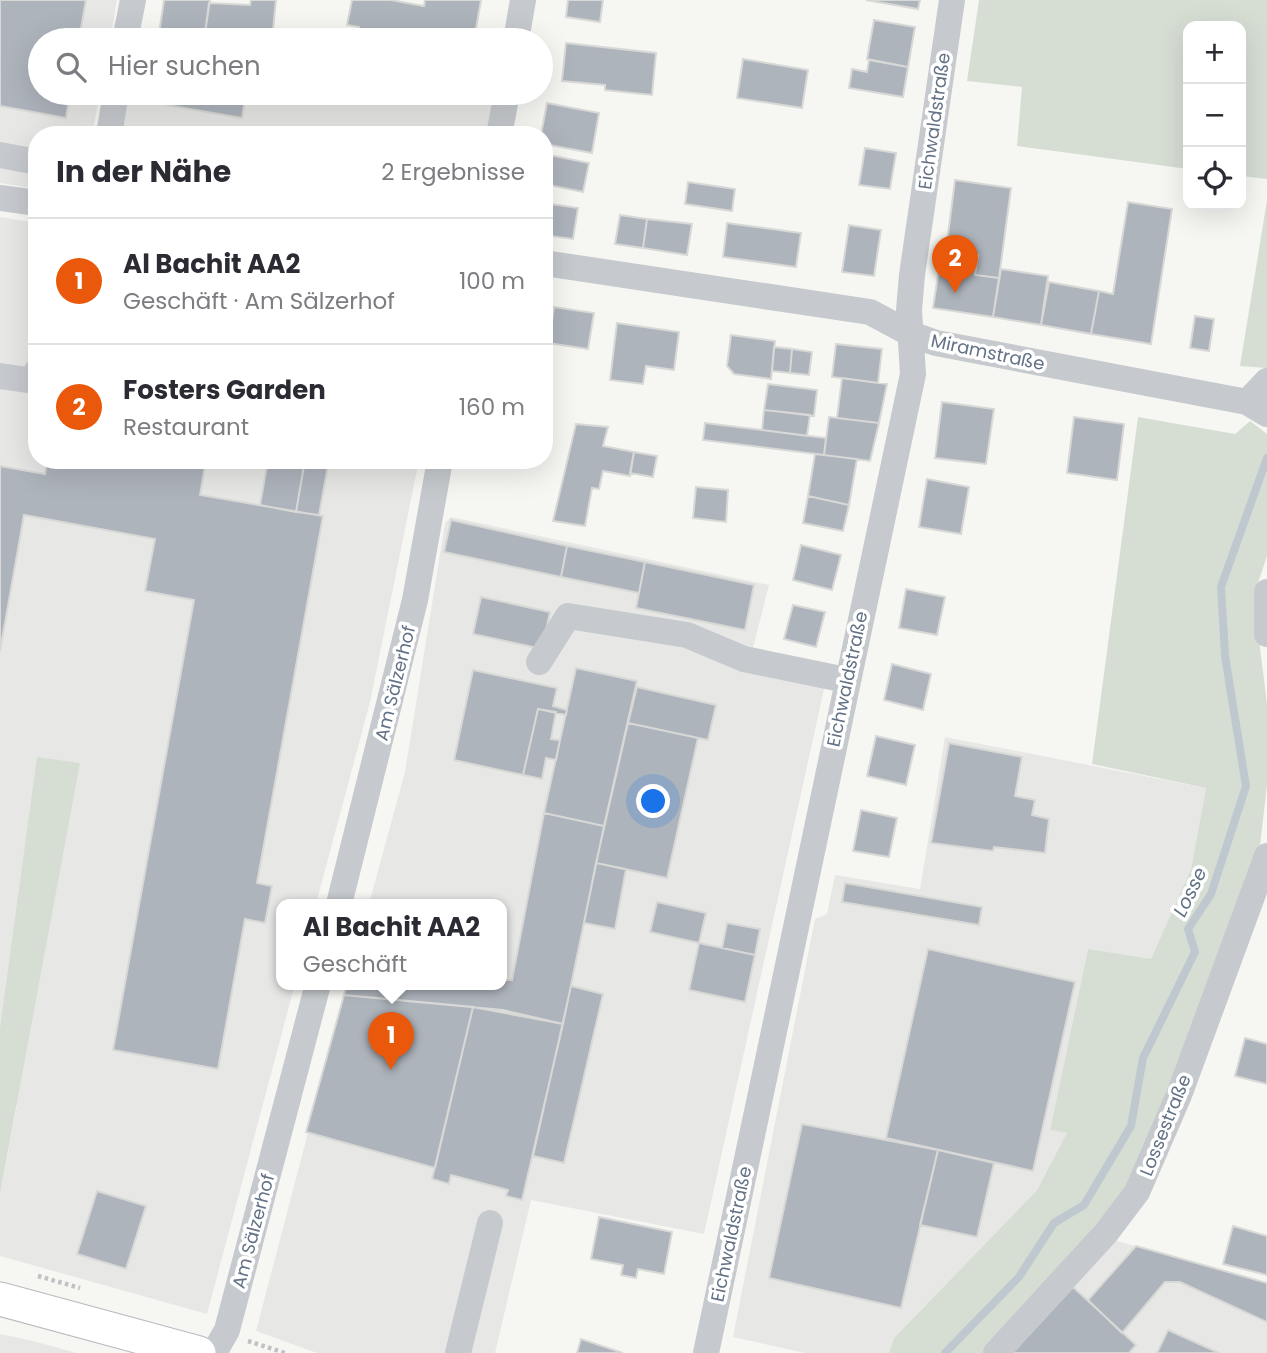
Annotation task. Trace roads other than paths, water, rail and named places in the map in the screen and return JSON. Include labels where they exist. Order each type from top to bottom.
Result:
[{"type":"main road","points":[[0,1299],[199,1353]]},
{"type":"street","points":[[127,28],[132,0]]},
{"type":"street","points":[[518,28],[523,0]]},
{"type":"street","name":"Eichwaldstraße","points":[[706,1353],[846,680],[913,374],[912,275],[952,0]]},
{"type":"street","points":[[110,126],[114,105]]},
{"type":"street","points":[[501,126],[505,105]]},
{"type":"street","points":[[0,155],[28,160]]},
{"type":"street","points":[[0,198],[28,202]]},
{"type":"street","name":"Miramstraße","points":[[553,264],[870,312],[911,334],[936,343],[1258,408]]},
{"type":"street","points":[[0,376],[28,380]]},
{"type":"street","points":[[1258,408],[1267,381]]},
{"type":"street","name":"Am Sälzerhof","points":[[340,899],[365,761],[415,600],[438,469]]},
{"type":"street","points":[[1267,592],[1267,635]]},
{"type":"street","points":[[539,663],[568,616],[687,635],[744,659],[846,680]]},
{"type":"street","name":"Lossestraße","points":[[996,1353],[1107,1233],[1137,1192],[1255,923],[1267,856]]},
{"type":"street","name":"Am Sälzerhof","points":[[214,1353],[227,1330],[316,990]]},
{"type":"street","points":[[457,1353],[490,1223]]},
{"type":"waterway","name":"Losse","points":[[945,1353],[1019,1277],[1054,1223],[1084,1205],[1131,1126],[1143,1058],[1195,952],[1188,929],[1211,894],[1246,786],[1225,656],[1221,587],[1267,458]]},
{"type":"place","name":"Fosters Garden","points":[[955,293]]},
{"type":"place","name":"Al Bachit AA2","points":[[391,1070]]}]
